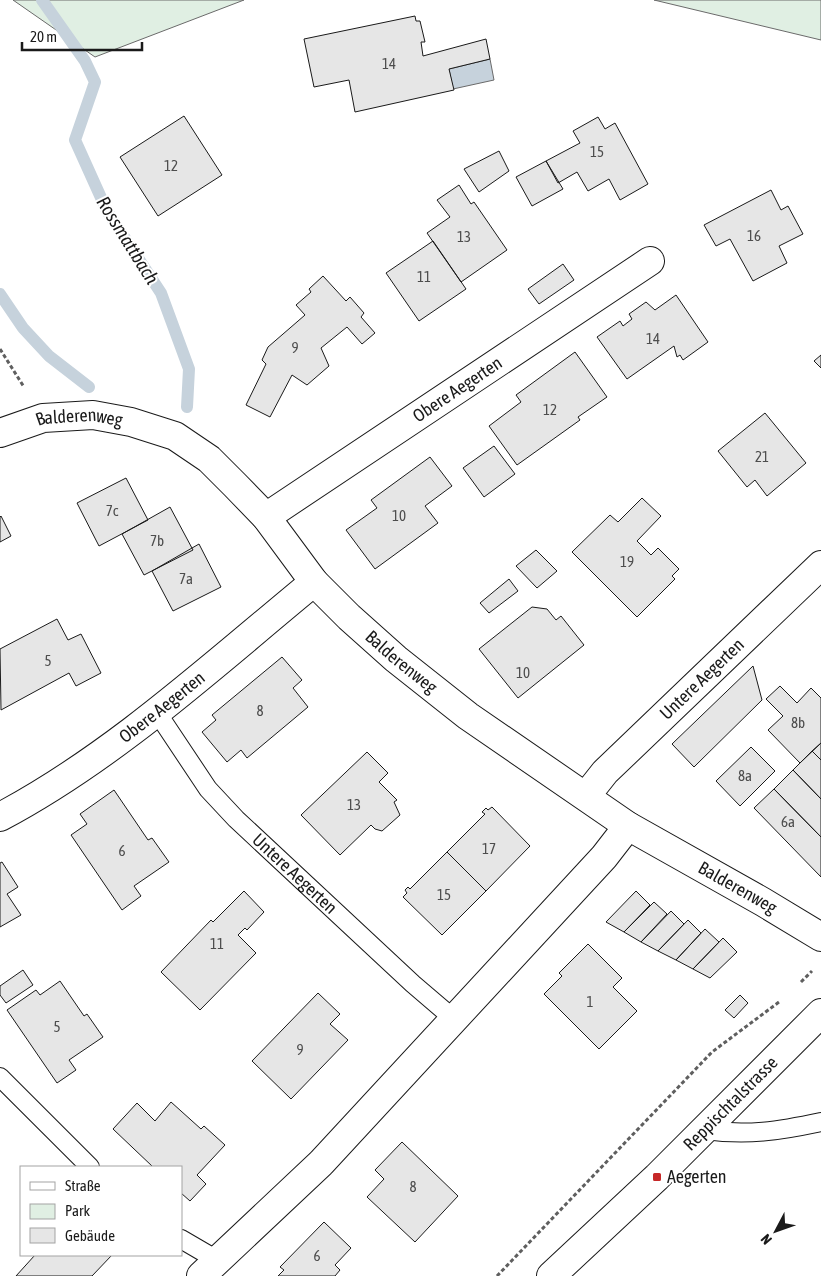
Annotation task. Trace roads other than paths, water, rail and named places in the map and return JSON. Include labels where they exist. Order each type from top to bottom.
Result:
[{"type":"street","name":"Obere Aegerten","points":[[266,517],[650,261]]},
{"type":"street","name":"Balderenweg","points":[[0,433],[42,418],[93,415],[131,422],[175,436],[209,459],[266,517],[314,582],[349,617],[468,716],[628,826],[821,937]]},
{"type":"street","name":"Untere Aegerten","points":[[586,796],[605,772],[821,565]]},
{"type":"street","name":"Obere Aegerten","points":[[0,817],[84,767],[314,582]]},
{"type":"street","points":[[209,1268],[321,1163],[604,857],[628,826]]},
{"type":"street","name":"Reppischtalstrasse","points":[[551,1276],[705,1130],[821,1013]]},
{"type":"lane","name":"Untere Aegerten","points":[[156,711],[208,789],[236,819],[413,984],[454,1019]]},
{"type":"lane","points":[[0,1077],[89,1166]]},
{"type":"lane","points":[[705,1130],[736,1134],[770,1133],[821,1122]]},
{"type":"lane","points":[[182,1240],[209,1268]]},
{"type":"waterway","name":"Rossmattbach","points":[[42,0],[85,61],[95,82],[75,140],[107,211],[161,293],[189,369],[187,407]]},
{"type":"waterway","points":[[0,294],[23,328],[49,356],[89,387]]},
{"type":"place","name":"Aegerten","points":[[657,1177]]}]
